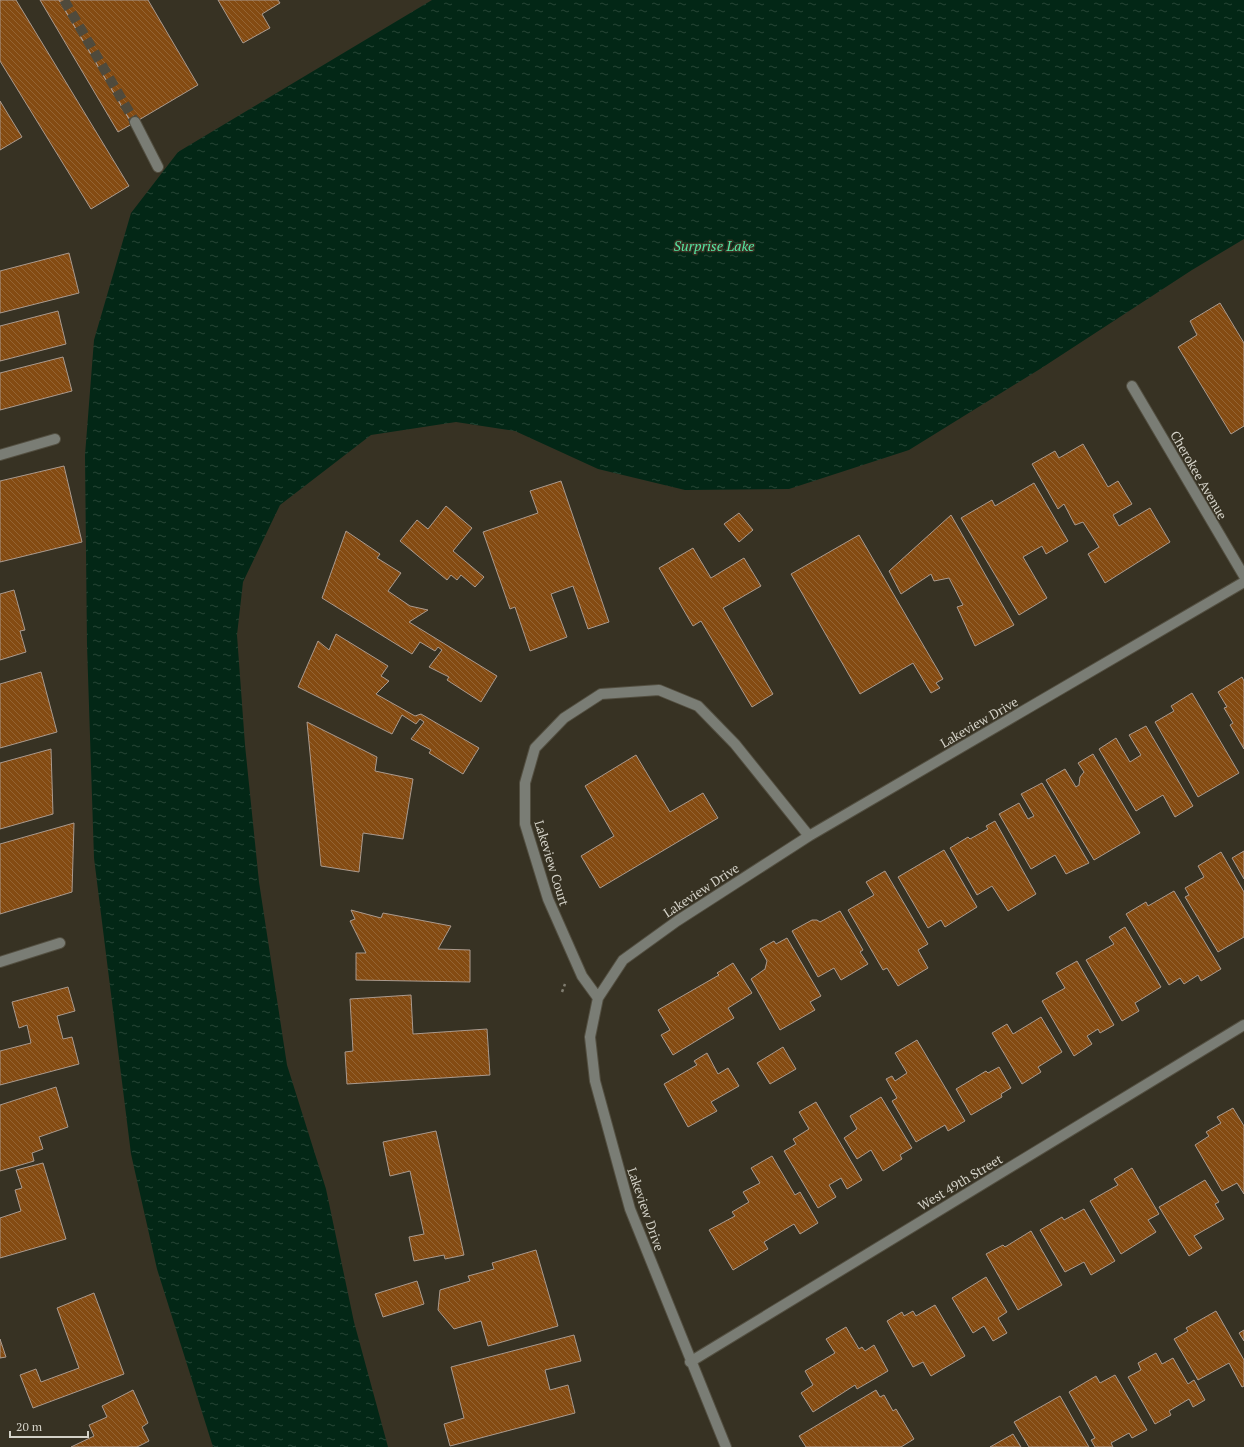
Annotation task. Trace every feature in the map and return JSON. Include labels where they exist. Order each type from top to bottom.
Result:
[{"type":"street","points":[[135,122],[158,167]]},
{"type":"street","name":"Cherokee Avenue","points":[[1132,386],[1244,576]]},
{"type":"street","points":[[0,455],[54,439]]},
{"type":"street","name":"Lakeview Drive","points":[[726,1447],[690,1362],[630,1209],[595,1081],[590,1037],[598,998],[623,960],[677,921],[809,836],[1244,582]]},
{"type":"street","name":"Lakeview Court","points":[[598,998],[582,976],[548,899],[525,824],[525,783],[535,748],[564,718],[601,694],[658,690],[698,706],[735,744],[809,836]]},
{"type":"street","points":[[0,962],[60,943]]},
{"type":"street","name":"West 49th Street","points":[[690,1362],[1244,1025]]},
{"type":"water","name":"Surprise Lake","points":[[432,0],[1244,0],[1244,239],[1192,270],[1040,369],[909,450],[789,489],[685,490],[598,469],[515,431],[456,422],[371,435],[280,505],[243,582],[237,635],[245,745],[259,882],[287,1065],[326,1189],[354,1322],[388,1447],[213,1447],[157,1269],[131,1154],[94,858],[87,645],[85,455],[94,340],[131,213],[178,152]]},
{"type":"building","points":[[0,0],[16,0],[129,186],[91,209],[0,61]]},
{"type":"building","points":[[40,0],[59,0],[132,124],[118,132]]},
{"type":"building","points":[[59,0],[148,0],[198,85],[132,124]]},
{"type":"building","points":[[218,0],[278,0],[280,3],[262,14],[270,28],[243,43]]},
{"type":"building","points":[[0,101],[22,137],[0,150]]},
{"type":"building","points":[[69,253],[79,293],[0,313],[0,271]]},
{"type":"building","points":[[1220,303],[1244,343],[1244,426],[1231,434],[1178,347],[1197,335],[1190,321]]},
{"type":"building","points":[[58,311],[66,344],[0,361],[0,326]]},
{"type":"building","points":[[63,357],[72,391],[0,410],[0,373]]},
{"type":"building","points":[[1083,444],[1108,487],[1118,481],[1132,504],[1113,515],[1119,526],[1150,508],[1170,542],[1105,583],[1088,554],[1099,547],[1083,522],[1075,525],[1064,504],[1058,509],[1032,464],[1055,451],[1059,458]]},
{"type":"building","points":[[64,466],[82,542],[0,562],[0,481]]},
{"type":"building","points":[[561,481],[609,622],[588,629],[573,586],[551,594],[567,637],[530,651],[515,607],[510,609],[483,532],[538,513],[530,491]]},
{"type":"building","points":[[1034,483],[1068,541],[1046,554],[1042,546],[1023,557],[1047,598],[1019,615],[961,518],[992,500],[995,506]]},
{"type":"building","points":[[446,506],[472,528],[453,551],[484,577],[475,587],[461,575],[457,580],[451,575],[447,580],[400,541],[417,520],[428,529]]},
{"type":"building","points":[[739,513],[753,530],[739,542],[724,524]]},
{"type":"building","points":[[951,515],[1014,625],[975,646],[957,607],[963,605],[949,578],[934,581],[931,574],[901,594],[889,571]]},
{"type":"building","points":[[346,531],[380,554],[377,558],[401,573],[388,591],[410,606],[428,610],[409,622],[497,676],[481,702],[447,680],[449,677],[429,667],[442,650],[438,647],[435,651],[420,642],[412,654],[322,598]]},
{"type":"building","points":[[859,535],[943,679],[936,683],[940,688],[931,693],[913,663],[860,694],[791,574]]},
{"type":"building","points":[[693,548],[711,578],[744,558],[761,586],[723,608],[773,694],[752,707],[701,621],[693,626],[659,568]]},
{"type":"building","points":[[14,590],[25,630],[20,631],[26,652],[0,660],[0,594]]},
{"type":"building","points":[[336,634],[388,666],[381,676],[389,681],[376,694],[415,716],[421,714],[479,748],[463,774],[429,753],[431,750],[411,739],[424,722],[420,719],[416,724],[402,715],[392,734],[298,687],[318,641],[329,650]]},
{"type":"building","points":[[41,672],[57,732],[0,748],[0,684]]},
{"type":"building","points":[[1242,677],[1244,681],[1244,749],[1230,725],[1233,723],[1224,708],[1227,707],[1218,692]]},
{"type":"building","points":[[1192,693],[1239,773],[1198,797],[1155,722],[1174,711],[1171,706]]},
{"type":"building","points":[[307,722],[377,757],[375,771],[413,779],[403,839],[363,833],[359,872],[321,866]]},
{"type":"building","points":[[1146,726],[1193,806],[1175,817],[1163,795],[1136,811],[1099,749],[1116,738],[1130,762],[1141,755],[1129,735]]},
{"type":"building","points":[[51,749],[53,814],[0,829],[0,763]]},
{"type":"building","points":[[1093,754],[1140,833],[1094,860],[1046,780],[1065,769],[1076,787],[1079,785],[1080,777],[1084,772],[1078,763]]},
{"type":"building","points":[[636,755],[670,812],[703,793],[718,818],[600,888],[581,856],[614,836],[585,786]]},
{"type":"building","points":[[1042,783],[1089,863],[1066,874],[1055,855],[1031,869],[999,814],[1019,803],[1028,819],[1034,816],[1021,794]]},
{"type":"building","points":[[995,821],[1036,894],[1008,911],[992,886],[977,895],[950,848],[968,837],[970,839],[988,829],[986,826]]},
{"type":"building","points":[[74,823],[72,892],[0,914],[0,844]]},
{"type":"building","points":[[944,850],[977,907],[945,927],[941,920],[928,928],[898,877]]},
{"type":"building","points":[[1244,851],[1244,879],[1232,858]]},
{"type":"building","points":[[1221,852],[1244,892],[1244,937],[1218,952],[1185,897],[1189,895],[1185,888],[1204,877],[1198,866]]},
{"type":"building","points":[[885,871],[928,944],[918,950],[928,968],[898,986],[887,968],[883,970],[848,910],[874,895],[866,882]]},
{"type":"building","points":[[1174,891],[1221,969],[1201,981],[1198,975],[1184,984],[1180,978],[1169,985],[1126,914],[1146,902],[1148,906]]},
{"type":"building","points":[[351,910],[381,918],[383,913],[451,926],[438,949],[470,950],[470,982],[356,980],[356,953],[366,953],[350,921],[355,919]]},
{"type":"building","points":[[840,911],[863,950],[860,952],[868,964],[841,980],[834,968],[818,977],[792,931],[812,920],[817,920],[820,922]]},
{"type":"building","points":[[1125,927],[1161,987],[1135,1003],[1139,1011],[1122,1021],[1086,960],[1114,944],[1109,937]]},
{"type":"building","points":[[787,938],[821,996],[810,1002],[815,1010],[780,1030],[751,979],[765,969],[767,961],[760,949],[774,941],[776,944]]},
{"type":"building","points":[[1077,961],[1114,1025],[1100,1033],[1098,1029],[1087,1036],[1092,1044],[1074,1056],[1042,1001],[1065,988],[1056,973]]},
{"type":"building","points":[[733,963],[752,993],[728,1008],[734,1018],[673,1055],[661,1035],[670,1030],[658,1010],[719,975],[717,973]]},
{"type":"building","points":[[68,987],[75,1011],[57,1016],[63,1039],[72,1037],[79,1064],[0,1085],[0,1051],[31,1043],[27,1025],[19,1028],[12,1002]]},
{"type":"building","points":[[411,995],[413,1034],[487,1029],[490,1075],[347,1084],[345,1052],[353,1051],[350,999]]},
{"type":"building","points":[[1041,1017],[1062,1052],[1038,1067],[1041,1072],[1022,1084],[992,1033],[1007,1024],[1013,1034]]},
{"type":"building","points":[[917,1040],[965,1121],[948,1131],[945,1125],[916,1142],[892,1101],[897,1098],[886,1079],[892,1076],[895,1081],[907,1073],[895,1053]]},
{"type":"building","points":[[783,1047],[796,1069],[770,1084],[757,1063]]},
{"type":"building","points":[[707,1053],[718,1074],[728,1068],[739,1086],[711,1102],[717,1111],[688,1127],[664,1084],[697,1065],[694,1061]]},
{"type":"building","points":[[999,1067],[1011,1088],[1001,1094],[1002,1097],[971,1115],[956,1089],[986,1071],[988,1073]]},
{"type":"building","points":[[56,1087],[68,1127],[39,1137],[43,1149],[32,1153],[34,1161],[0,1171],[0,1105]]},
{"type":"building","points":[[881,1097],[912,1148],[900,1155],[902,1159],[883,1171],[871,1150],[857,1159],[844,1138],[857,1129],[850,1116]]},
{"type":"building","points":[[816,1102],[862,1180],[847,1189],[841,1178],[829,1185],[836,1197],[818,1208],[784,1151],[796,1144],[793,1139],[809,1129],[799,1112]]},
{"type":"building","points":[[1233,1108],[1244,1126],[1244,1194],[1237,1183],[1222,1191],[1195,1145],[1209,1136],[1206,1132],[1221,1123],[1217,1117]]},
{"type":"building","points":[[436,1131],[464,1255],[445,1259],[444,1255],[414,1261],[409,1237],[424,1234],[410,1171],[390,1176],[383,1142]]},
{"type":"building","points":[[772,1156],[795,1195],[800,1192],[818,1223],[800,1234],[794,1224],[764,1242],[768,1249],[733,1270],[709,1230],[735,1216],[732,1212],[749,1202],[743,1192],[760,1183],[751,1168]]},
{"type":"building","points":[[43,1163],[66,1239],[0,1258],[0,1218],[21,1211],[15,1190],[22,1188],[16,1170]]},
{"type":"building","points":[[1132,1168],[1159,1214],[1148,1220],[1156,1232],[1121,1254],[1090,1201],[1118,1185],[1114,1179]]},
{"type":"building","points":[[1205,1180],[1219,1202],[1215,1204],[1224,1219],[1194,1236],[1202,1248],[1189,1256],[1159,1207]]},
{"type":"building","points":[[1084,1209],[1115,1261],[1091,1275],[1084,1262],[1065,1272],[1040,1230],[1062,1217],[1064,1220]]},
{"type":"building","points":[[1031,1231],[1062,1285],[1018,1310],[986,1254],[1003,1245],[1005,1247]]},
{"type":"building","points":[[536,1250],[558,1326],[488,1346],[481,1321],[454,1329],[438,1310],[440,1290],[470,1281],[468,1276],[494,1269],[492,1263]]},
{"type":"building","points":[[986,1277],[1007,1312],[998,1318],[1007,1333],[993,1341],[984,1326],[973,1333],[952,1298]]},
{"type":"building","points":[[417,1281],[424,1304],[383,1317],[375,1294]]},
{"type":"building","points":[[94,1293],[124,1374],[33,1408],[20,1375],[36,1369],[41,1382],[79,1368],[57,1308]]},
{"type":"building","points":[[935,1305],[965,1356],[931,1376],[923,1362],[913,1367],[887,1321],[902,1312],[904,1316],[913,1311],[916,1316]]},
{"type":"building","points":[[1216,1311],[1244,1360],[1244,1386],[1242,1387],[1229,1363],[1198,1380],[1174,1339],[1188,1331],[1186,1328]]},
{"type":"building","points":[[846,1327],[859,1349],[862,1347],[865,1351],[874,1345],[888,1371],[857,1389],[855,1385],[813,1412],[801,1393],[813,1385],[805,1371],[835,1353],[826,1339]]},
{"type":"building","points":[[1244,1330],[1244,1341],[1239,1333]]},
{"type":"building","points":[[574,1335],[581,1361],[545,1370],[550,1390],[568,1385],[575,1413],[450,1446],[444,1424],[464,1418],[451,1367]]},
{"type":"building","points":[[0,1339],[6,1357],[0,1358]]},
{"type":"building","points":[[1156,1353],[1162,1364],[1173,1358],[1188,1384],[1194,1380],[1205,1400],[1193,1407],[1189,1399],[1169,1411],[1171,1415],[1155,1424],[1128,1377],[1141,1370],[1138,1363]]},
{"type":"building","points":[[1115,1375],[1147,1430],[1132,1438],[1129,1433],[1111,1443],[1113,1447],[1095,1447],[1091,1440],[1095,1438],[1069,1392],[1096,1376],[1100,1383]]},
{"type":"building","points":[[133,1390],[148,1423],[142,1427],[149,1441],[137,1447],[71,1447],[94,1436],[89,1425],[107,1417],[102,1406]]},
{"type":"building","points":[[876,1390],[880,1397],[884,1395],[893,1411],[896,1409],[914,1439],[901,1447],[806,1447],[799,1436]]},
{"type":"building","points":[[1060,1396],[1089,1447],[1029,1447],[1014,1422]]},
{"type":"building","points":[[1013,1434],[1021,1447],[990,1447]]},
{"type":"tunnel","points":[[64,0],[135,122]]}]
